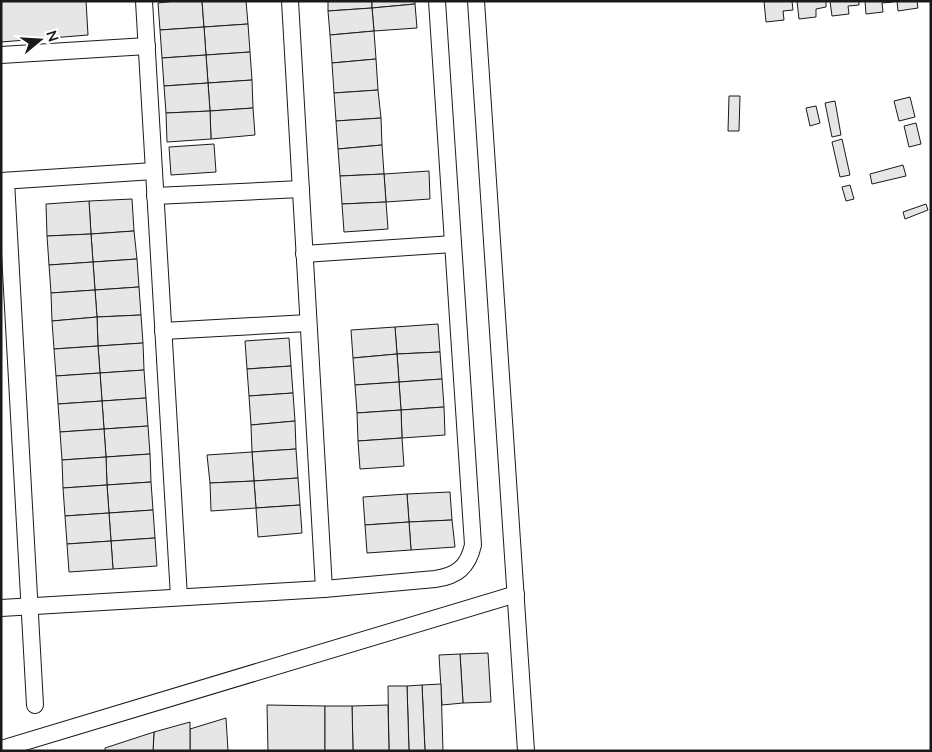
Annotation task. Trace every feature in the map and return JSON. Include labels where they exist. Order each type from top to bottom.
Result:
[{"type":"street","points":[[144,1],[179,597]]},
{"type":"street","points":[[290,1],[324,589]]},
{"type":"street","points":[[1,608],[324,589],[444,578],[453,574],[467,562],[473,545],[437,1]]},
{"type":"street","points":[[476,1],[526,751]]},
{"type":"street","points":[[1,55],[147,46]]},
{"type":"street","points":[[35,705],[4,181],[154,171]]},
{"type":"street","points":[[155,196],[301,189]]},
{"type":"street","points":[[304,254],[453,244]]},
{"type":"street","points":[[163,331],[308,323]]},
{"type":"street","points":[[11,748],[516,594]]},
{"type":"building","points":[[1,1],[86,1],[88,35],[1,42]]},
{"type":"building","points":[[202,1],[204,27],[160,30],[158,3]]},
{"type":"building","points":[[202,1],[246,1],[248,24],[204,27]]},
{"type":"building","points":[[328,1],[372,1],[372,8],[328,11]]},
{"type":"building","points":[[372,1],[415,1],[415,4],[372,8]]},
{"type":"building","points":[[764,1],[792,1],[793,10],[783,11],[784,20],[766,22]]},
{"type":"building","points":[[797,1],[826,1],[826,7],[816,9],[816,17],[799,19]]},
{"type":"building","points":[[830,1],[859,1],[859,5],[848,6],[849,14],[832,16]]},
{"type":"building","points":[[865,1],[893,2],[882,3],[883,12],[866,14]]},
{"type":"building","points":[[897,1],[917,1],[918,8],[898,11]]},
{"type":"building","points":[[415,4],[417,28],[374,31],[372,8]]},
{"type":"building","points":[[372,8],[374,31],[330,35],[328,11]]},
{"type":"building","points":[[248,24],[250,52],[206,55],[204,27]]},
{"type":"building","points":[[204,27],[206,55],[162,58],[160,30]]},
{"type":"building","points":[[374,31],[376,59],[332,63],[330,35]]},
{"type":"building","points":[[250,52],[252,80],[208,83],[206,55]]},
{"type":"building","points":[[206,55],[208,83],[164,86],[162,58]]},
{"type":"building","points":[[376,59],[378,90],[334,93],[332,63]]},
{"type":"building","points":[[252,80],[253,108],[210,111],[208,83]]},
{"type":"building","points":[[208,83],[210,111],[166,113],[164,86]]},
{"type":"building","points":[[378,90],[381,118],[336,121],[334,93]]},
{"type":"building","points":[[729,96],[740,96],[739,131],[728,131]]},
{"type":"building","points":[[910,97],[915,117],[899,121],[894,101]]},
{"type":"building","points":[[835,101],[841,135],[832,137],[825,103]]},
{"type":"building","points":[[816,106],[820,123],[810,126],[806,108]]},
{"type":"building","points":[[253,108],[255,135],[211,139],[210,111]]},
{"type":"building","points":[[210,111],[211,139],[167,142],[166,113]]},
{"type":"building","points":[[381,118],[382,145],[338,149],[336,121]]},
{"type":"building","points":[[916,123],[921,144],[909,147],[904,126]]},
{"type":"building","points":[[842,139],[850,175],[840,177],[832,142]]},
{"type":"building","points":[[214,144],[216,172],[171,175],[169,147]]},
{"type":"building","points":[[382,145],[384,174],[340,176],[338,149]]},
{"type":"building","points":[[903,165],[906,176],[872,184],[870,174]]},
{"type":"building","points":[[429,171],[430,199],[386,202],[384,174]]},
{"type":"building","points":[[384,174],[386,202],[342,204],[340,176]]},
{"type":"building","points":[[850,185],[854,199],[846,201],[842,187]]},
{"type":"building","points":[[132,199],[134,231],[91,234],[89,201]]},
{"type":"building","points":[[89,201],[91,234],[47,236],[46,204]]},
{"type":"building","points":[[386,202],[388,229],[344,232],[342,204]]},
{"type":"building","points":[[926,204],[928,210],[905,219],[903,212]]},
{"type":"building","points":[[134,231],[137,259],[93,262],[91,234]]},
{"type":"building","points":[[91,234],[93,262],[49,265],[47,236]]},
{"type":"building","points":[[137,259],[139,287],[95,290],[93,262]]},
{"type":"building","points":[[93,262],[95,290],[51,293],[49,265]]},
{"type":"building","points":[[139,287],[141,315],[97,317],[95,290]]},
{"type":"building","points":[[95,290],[97,317],[52,321],[51,293]]},
{"type":"building","points":[[141,315],[143,343],[98,346],[97,317]]},
{"type":"building","points":[[97,317],[98,346],[54,349],[52,321]]},
{"type":"building","points":[[438,324],[440,352],[397,354],[395,327]]},
{"type":"building","points":[[395,327],[397,354],[353,358],[351,330]]},
{"type":"building","points":[[289,338],[291,366],[247,369],[245,341]]},
{"type":"building","points":[[143,343],[144,370],[100,373],[98,346]]},
{"type":"building","points":[[98,346],[100,373],[56,376],[54,349]]},
{"type":"building","points":[[440,352],[442,379],[399,382],[397,354]]},
{"type":"building","points":[[397,354],[399,382],[355,385],[353,358]]},
{"type":"building","points":[[291,366],[293,393],[249,396],[247,369]]},
{"type":"building","points":[[144,370],[146,398],[102,401],[100,373]]},
{"type":"building","points":[[100,373],[102,401],[58,404],[56,376]]},
{"type":"building","points":[[442,379],[444,407],[401,410],[399,382]]},
{"type":"building","points":[[399,382],[401,410],[357,413],[355,385]]},
{"type":"building","points":[[293,393],[295,421],[251,425],[249,396]]},
{"type":"building","points":[[146,398],[148,426],[104,429],[102,401]]},
{"type":"building","points":[[102,401],[104,429],[60,432],[58,404]]},
{"type":"building","points":[[444,407],[445,435],[402,438],[401,410]]},
{"type":"building","points":[[401,410],[402,438],[358,441],[357,413]]},
{"type":"building","points":[[295,421],[296,449],[252,452],[251,425]]},
{"type":"building","points":[[148,426],[150,454],[106,457],[104,429]]},
{"type":"building","points":[[104,429],[106,457],[62,460],[60,432]]},
{"type":"building","points":[[402,438],[404,466],[360,469],[358,441]]},
{"type":"building","points":[[296,449],[298,478],[254,481],[252,452]]},
{"type":"building","points":[[252,452],[254,481],[210,483],[207,455]]},
{"type":"building","points":[[150,454],[151,482],[107,485],[106,457]]},
{"type":"building","points":[[106,457],[107,485],[63,488],[62,460]]},
{"type":"building","points":[[298,478],[300,505],[256,508],[254,481]]},
{"type":"building","points":[[254,481],[256,508],[211,511],[210,483]]},
{"type":"building","points":[[151,482],[153,510],[109,513],[107,485]]},
{"type":"building","points":[[107,485],[109,513],[65,516],[63,488]]},
{"type":"building","points":[[450,492],[452,520],[409,522],[407,494]]},
{"type":"building","points":[[407,494],[409,522],[365,525],[363,497]]},
{"type":"building","points":[[300,505],[302,533],[258,537],[256,508]]},
{"type":"building","points":[[153,510],[155,538],[111,541],[109,513]]},
{"type":"building","points":[[109,513],[111,541],[67,544],[65,516]]},
{"type":"building","points":[[452,520],[455,547],[411,550],[409,522]]},
{"type":"building","points":[[409,522],[411,550],[367,553],[365,525]]},
{"type":"building","points":[[155,538],[157,566],[113,569],[111,541]]},
{"type":"building","points":[[111,541],[113,569],[69,572],[67,544]]},
{"type":"building","points":[[488,653],[491,702],[463,703],[460,654]]},
{"type":"building","points":[[460,654],[463,703],[442,705],[439,655]]},
{"type":"building","points":[[441,684],[443,751],[425,751],[422,685]]},
{"type":"building","points":[[422,685],[425,751],[409,751],[407,686]]},
{"type":"building","points":[[388,686],[407,686],[409,751],[389,751]]},
{"type":"building","points":[[267,705],[325,706],[325,751],[268,751]]},
{"type":"building","points":[[388,705],[389,751],[353,751],[352,706]]},
{"type":"building","points":[[325,706],[352,706],[353,751],[325,751]]},
{"type":"building","points":[[226,718],[228,751],[190,751],[190,729]]},
{"type":"building","points":[[190,722],[190,751],[153,751],[154,732]]},
{"type":"building","points":[[154,732],[153,751],[105,751],[105,748]]}]
